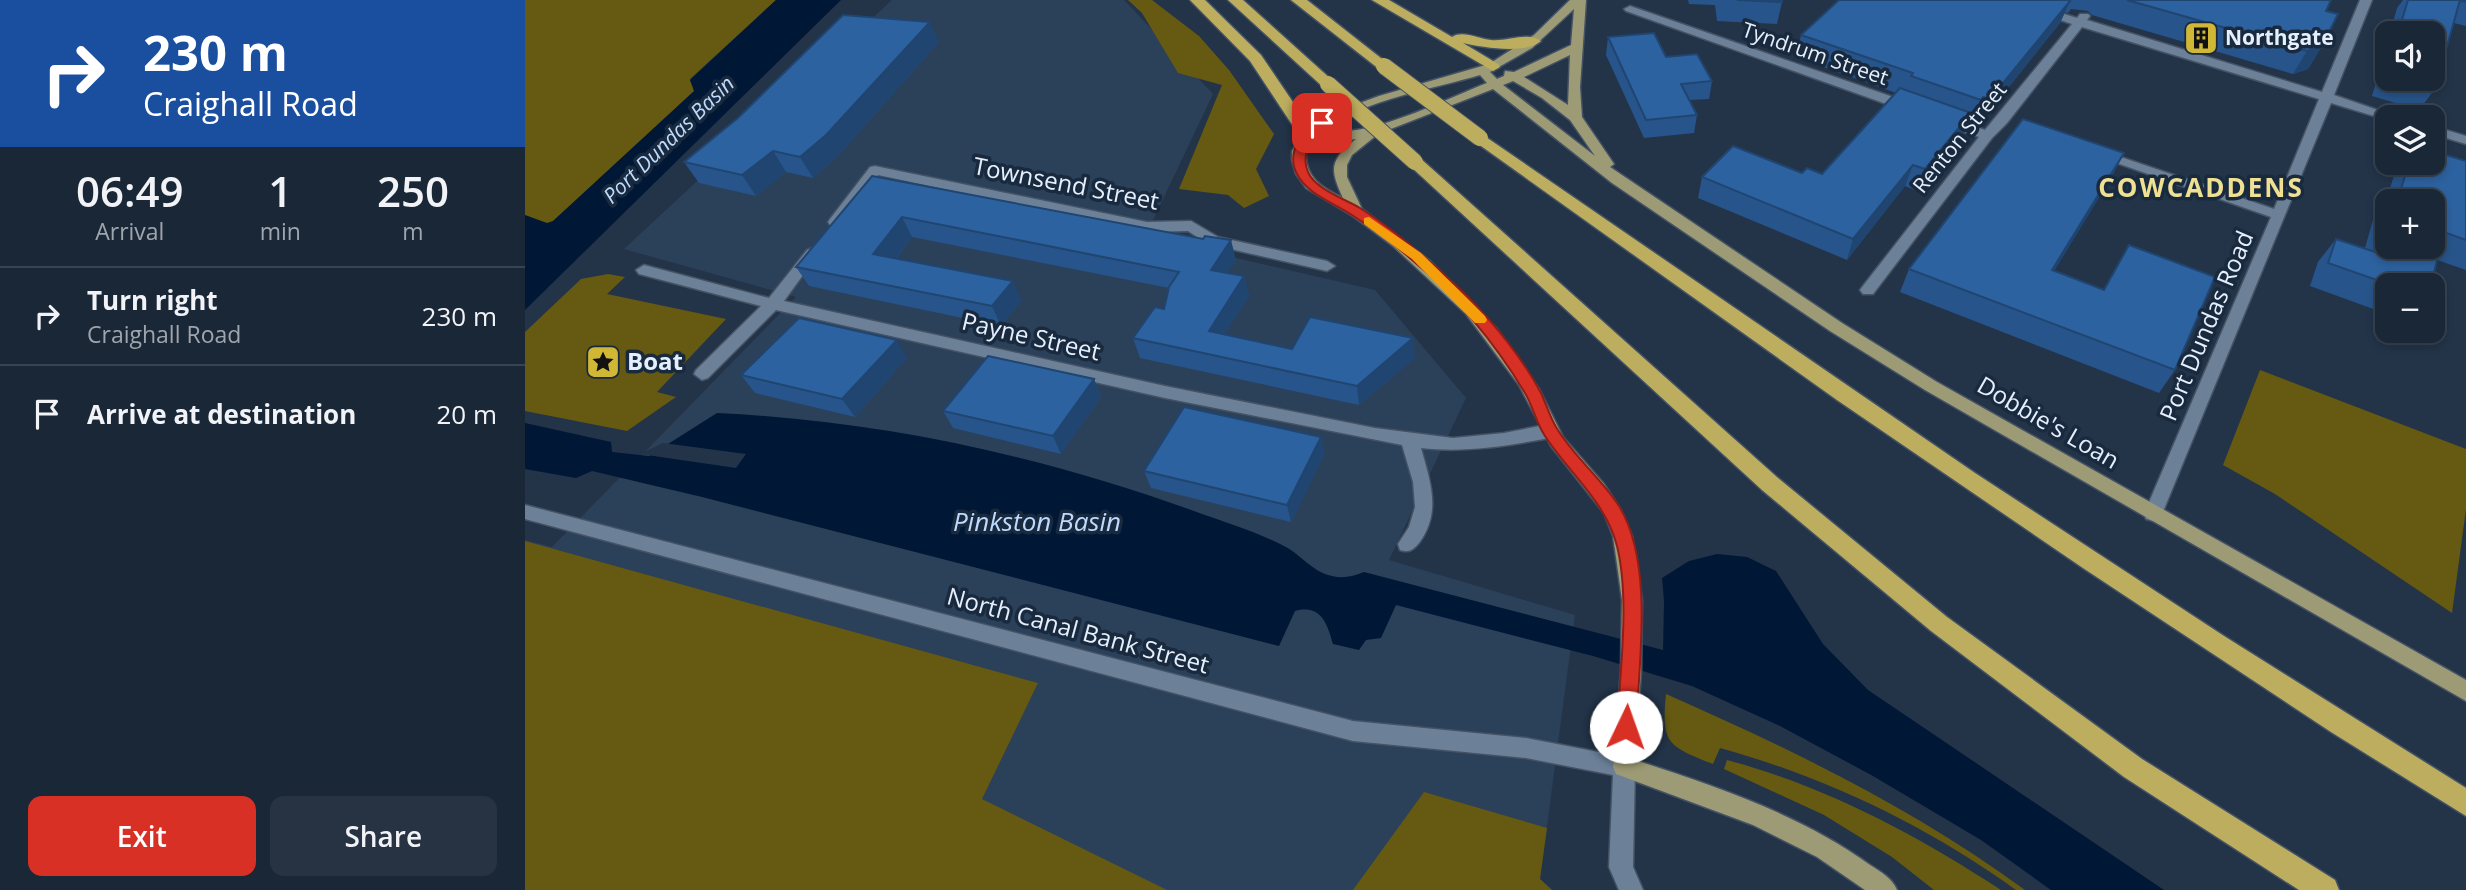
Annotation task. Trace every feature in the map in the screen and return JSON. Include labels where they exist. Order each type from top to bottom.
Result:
[{"type":"highway","points":[[1197,0],[1256,58],[1305,127]]},
{"type":"highway","points":[[1235,0],[1770,484],[1859,559],[2018,684],[2133,768],[2325,890]]},
{"type":"highway","points":[[1299,0],[1480,138],[1851,400],[2221,645],[2466,803]]},
{"type":"highway","points":[[1379,0],[1418,22],[1488,69]]},
{"type":"highway","points":[[1418,22],[1483,45],[1534,41]]},
{"type":"main road","points":[[1305,127],[1347,111],[1488,69],[1550,29],[1578,0]]},
{"type":"main road","points":[[1575,117],[1573,76],[1580,24],[1578,0]]},
{"type":"main road","points":[[1305,127],[1348,137],[1373,131],[1495,85],[1575,48]]},
{"type":"main road","name":"Dobbie's Loan","points":[[1488,69],[1516,76],[1575,117],[1617,180]]},
{"type":"main road","name":"Dobbie's Loan","points":[[1488,69],[1495,85],[1617,180],[1836,327],[1943,393],[2466,691]]},
{"type":"main road","points":[[1305,127],[1300,150],[1302,172],[1311,185],[1356,212],[1416,256],[1464,302],[1512,361],[1534,394],[1550,431],[1613,511],[1626,546],[1630,574],[1631,633],[1624,767],[1709,795],[1777,824],[1836,855],[1885,890]]},
{"type":"main road","points":[[1356,212],[1340,177],[1341,165],[1347,153],[1373,131]]},
{"type":"street","points":[[2007,0],[2082,17],[2375,112]]},
{"type":"street","name":"Port Dundas Road","points":[[2153,514],[2366,0]]},
{"type":"street","name":"Tyndrum Street","points":[[1630,9],[1987,135]]},
{"type":"street","name":"Renton Street","points":[[1868,290],[1987,135],[2009,123],[2082,17]]},
{"type":"street","points":[[2445,134],[2466,140]]},
{"type":"street","points":[[2081,148],[2279,215]]},
{"type":"street","name":"Townsend Street","points":[[773,304],[874,170],[1147,227],[1191,226],[1213,241],[1327,266]]},
{"type":"street","name":"Payne Street","points":[[644,270],[773,304],[1165,392],[1410,441],[1476,444],[1550,431]]},
{"type":"street","points":[[702,374],[773,304]]},
{"type":"street","points":[[1406,544],[1424,520],[1425,495],[1410,441]]},
{"type":"street","name":"North Canal Bank Street","points":[[525,512],[1353,731],[1527,748],[1624,767]]},
{"type":"street","points":[[1624,767],[1621,867],[1632,890]]},
{"type":"shaded area","points":[[525,0],[776,0],[690,79],[695,91],[525,247]]},
{"type":"shaded area","points":[[892,0],[1124,0],[1213,94],[1145,237],[1375,290],[1466,398],[1389,560],[1575,615],[1540,879],[1552,890],[553,890],[525,878],[525,540],[552,547],[796,297],[624,249]]},
{"type":"shaded area","points":[[1128,0],[1152,0],[1199,36],[1229,70],[1274,134],[1256,169],[1269,196],[1244,208],[1228,195],[1179,189],[1222,85],[1178,73],[1142,13]]},
{"type":"shaded area","points":[[608,274],[625,277],[607,294],[726,319],[657,392],[676,397],[627,431],[525,411],[525,332],[581,279]]},
{"type":"shaded area","points":[[2260,370],[2466,449],[2466,509],[2452,613],[2275,494],[2223,465]]},
{"type":"shaded area","points":[[525,541],[1038,683],[982,799],[1167,890],[525,890]]},
{"type":"shaded area","points":[[1666,694],[1851,782],[1940,833],[2025,890],[2016,890],[1982,866],[1911,824],[1837,789],[1720,748],[1713,764],[1686,752],[1671,741],[1667,733]]},
{"type":"shaded area","points":[[1727,760],[1800,784],[1869,814],[1936,850],[2001,890],[1934,890],[1892,857],[1824,815],[1724,769]]},
{"type":"shaded area","points":[[1424,792],[1547,828],[1540,879],[1552,890],[1353,890]]},
{"type":"water","name":"Port Dundas Basin","points":[[776,0],[841,0],[525,310],[525,215],[547,223],[553,221],[694,91],[690,80]]},
{"type":"water","name":"Pinkston Basin","points":[[717,413],[779,417],[903,433],[1026,459],[1146,494],[1245,529],[1284,546],[1325,574],[1344,577],[1364,572],[1663,650],[1662,578],[1689,561],[1717,554],[1747,557],[1776,571],[1823,644],[1868,690],[2164,890],[2051,890],[1981,840],[1873,776],[1780,726],[1692,686],[1593,656],[1396,605],[1381,638],[1366,640],[1359,650],[1333,644],[1325,622],[1311,610],[1295,611],[1279,646],[592,471],[576,478],[525,469],[525,423],[611,442],[612,452],[649,456]]},
{"type":"pier","points":[[663,443],[746,454],[736,468],[640,454]]},
{"type":"building","points":[[1737,0],[1782,0],[1782,2]]},
{"type":"building","points":[[1839,0],[2070,1],[1990,99],[1983,97],[1981,100],[1911,76],[1913,73],[1801,35]]},
{"type":"building","points":[[2127,0],[2331,0],[2326,11],[2338,14],[2322,46],[2307,51]]},
{"type":"building","points":[[2408,0],[2460,0],[2445,53],[2445,21],[2402,21]]},
{"type":"building","points":[[843,15],[930,22],[826,135],[800,157],[773,151],[742,175],[684,162],[738,118]]},
{"type":"building","points":[[1654,33],[1666,57],[1697,54],[1712,81],[1681,84],[1697,115],[1646,120],[1608,37]]},
{"type":"building","points":[[1900,88],[1971,113],[1925,169],[1913,165],[1853,239],[1702,177],[1733,146],[1802,173],[1807,168],[1822,174]]},
{"type":"building","points":[[2023,119],[2124,153],[2052,270],[2104,290],[2129,245],[2215,277],[2175,370],[1909,269]]},
{"type":"building","points":[[2445,155],[2466,161],[2466,240],[2445,232],[2445,189],[2401,189],[2405,175],[2445,175]]},
{"type":"building","points":[[872,176],[1203,239],[1205,236],[1231,240],[1211,270],[1244,276],[1209,331],[1292,349],[1310,317],[1413,338],[1357,386],[1133,338],[1155,307],[1164,309],[1169,287],[1179,272],[902,217],[873,254],[1013,281],[992,306],[796,267]]},
{"type":"building","points":[[2336,239],[2375,252],[2375,259],[2437,259],[2434,273],[2375,273],[2375,279],[2328,263]]},
{"type":"building","points":[[799,318],[897,340],[842,399],[741,375]]},
{"type":"building","points":[[988,356],[1094,379],[1053,436],[943,411]]},
{"type":"building","points":[[1184,407],[1321,437],[1287,505],[1144,471]]},
{"type":"slow traffic","points":[[1369,221],[1416,256],[1480,320]]},
{"type":"place","name":"Northgate","points":[[2201,38]]},
{"type":"place","name":"Boat","points":[[603,362]]},
{"type":"district","name":"COWCADDENS","points":[[2201,188]]},
{"type":"route","points":[[1322,123],[1305,138],[1300,150],[1302,172],[1311,185],[1356,212],[1416,256],[1464,302],[1491,332],[1534,394],[1550,431],[1613,511],[1626,546],[1630,574],[1631,633],[1626,727]]}]
